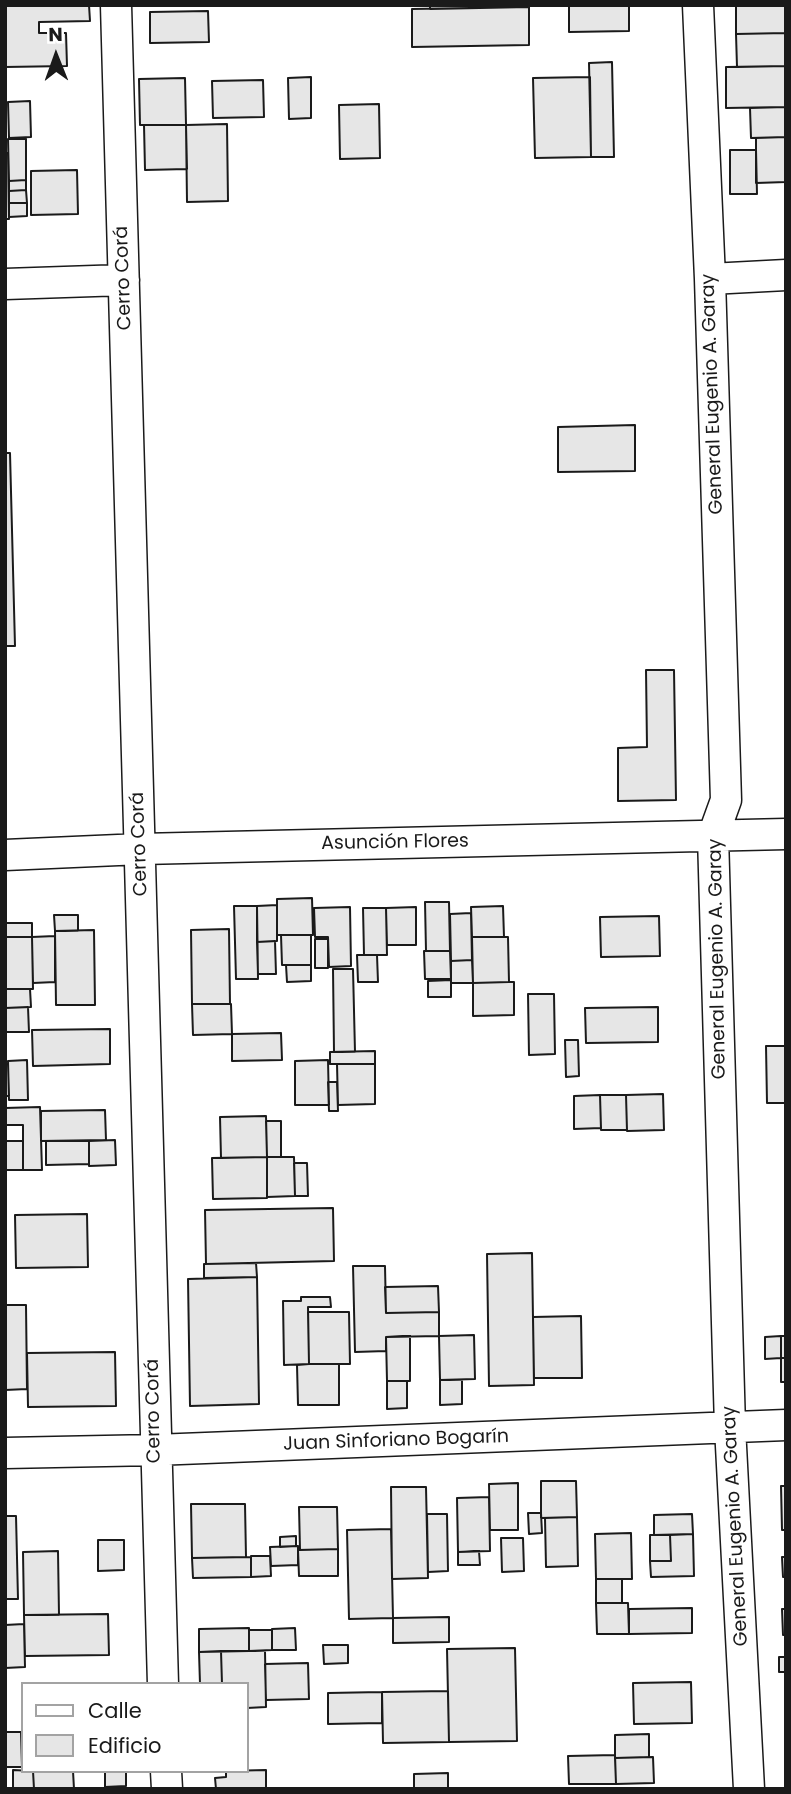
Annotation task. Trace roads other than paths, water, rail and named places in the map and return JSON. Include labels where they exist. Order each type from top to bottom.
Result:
[{"type":"street","name":"Cerro Corá","points":[[116,5],[163,1682]]},
{"type":"street","name":"General Eugenio A. Garay","points":[[698,5],[710,279],[726,800],[713,836],[730,1427],[749,1789]]},
{"type":"street","points":[[710,279],[786,275]]},
{"type":"street","points":[[5,284],[124,280]]},
{"type":"street","name":"Asunción Flores","points":[[5,855],[141,849],[786,834]]},
{"type":"street","name":"Juan Sinforiano Bogarín","points":[[5,1453],[155,1450],[786,1425]]}]
